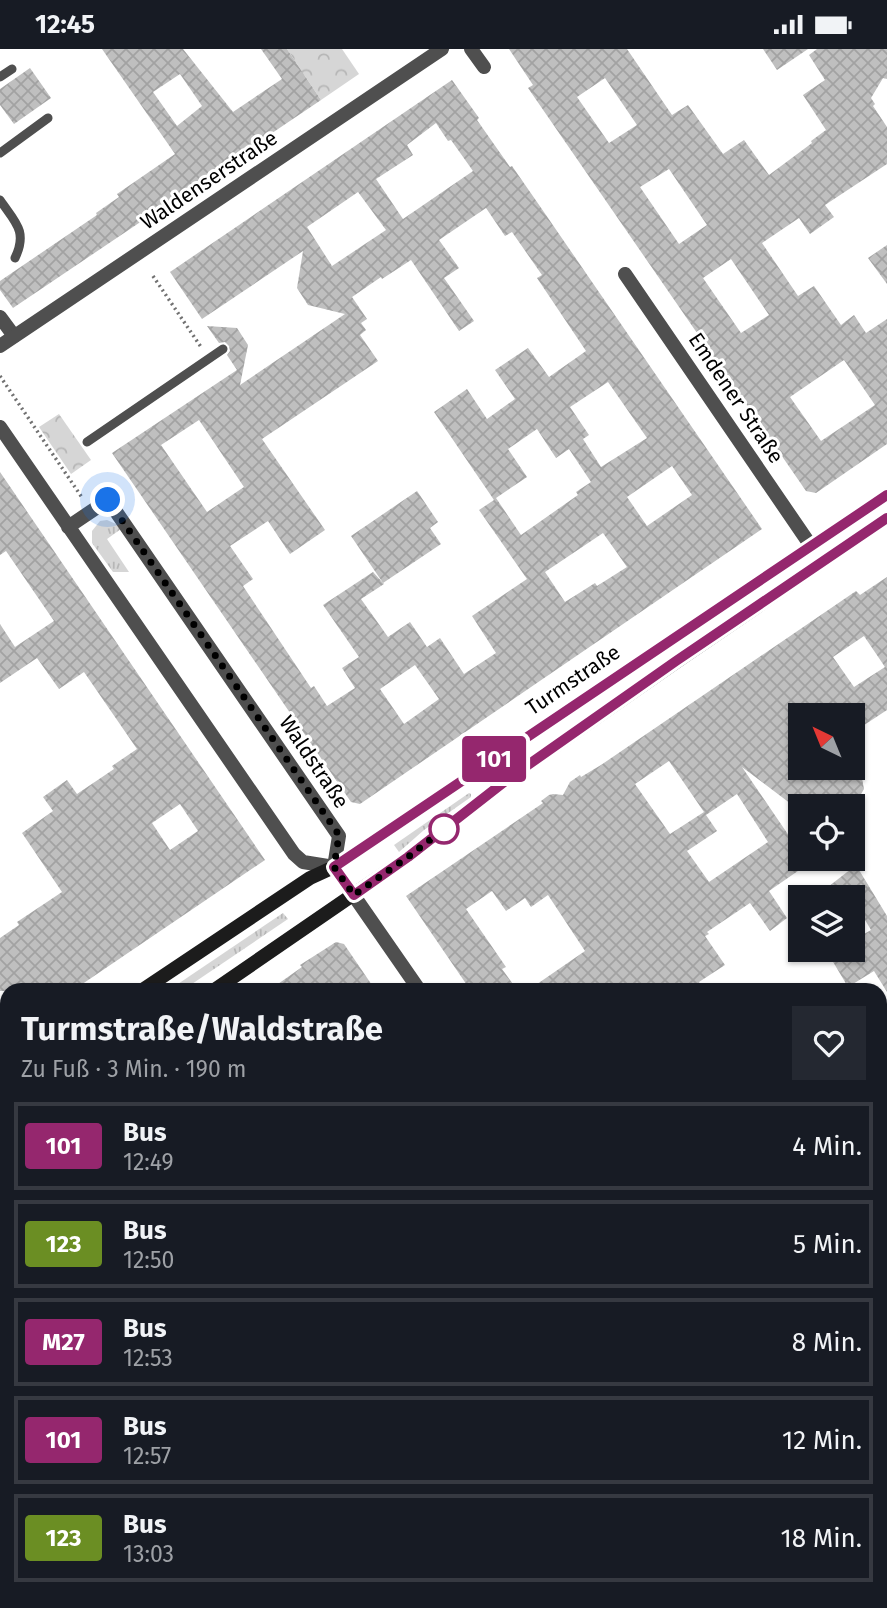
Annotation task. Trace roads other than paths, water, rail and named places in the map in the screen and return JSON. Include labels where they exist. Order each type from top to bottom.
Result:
[{"type":"main road","name":"Turmstraße","points":[[153,983],[310,878],[334,867],[887,495]]},
{"type":"main road","name":"Turmstraße","points":[[225,983],[408,857],[490,793],[676,661],[887,518]]},
{"type":"main road","points":[[476,771],[490,793]]},
{"type":"street","name":"Waldenserstraße","points":[[0,346],[442,49]]},
{"type":"street","points":[[471,49],[484,67]]},
{"type":"street","name":"Emdener Straße","points":[[625,274],[811,546]]},
{"type":"street","points":[[0,317],[14,336]]},
{"type":"street","points":[[0,427],[293,853],[303,862],[334,867],[414,983]]},
{"type":"street","name":"Waldstraße","points":[[68,527],[108,500],[339,835],[334,867]]},
{"type":"lane","points":[[0,77],[12,69]]},
{"type":"lane","points":[[0,153],[48,118]]},
{"type":"lane","points":[[0,199],[22,236],[15,258]]},
{"type":"lane","points":[[87,442],[223,349]]}]
